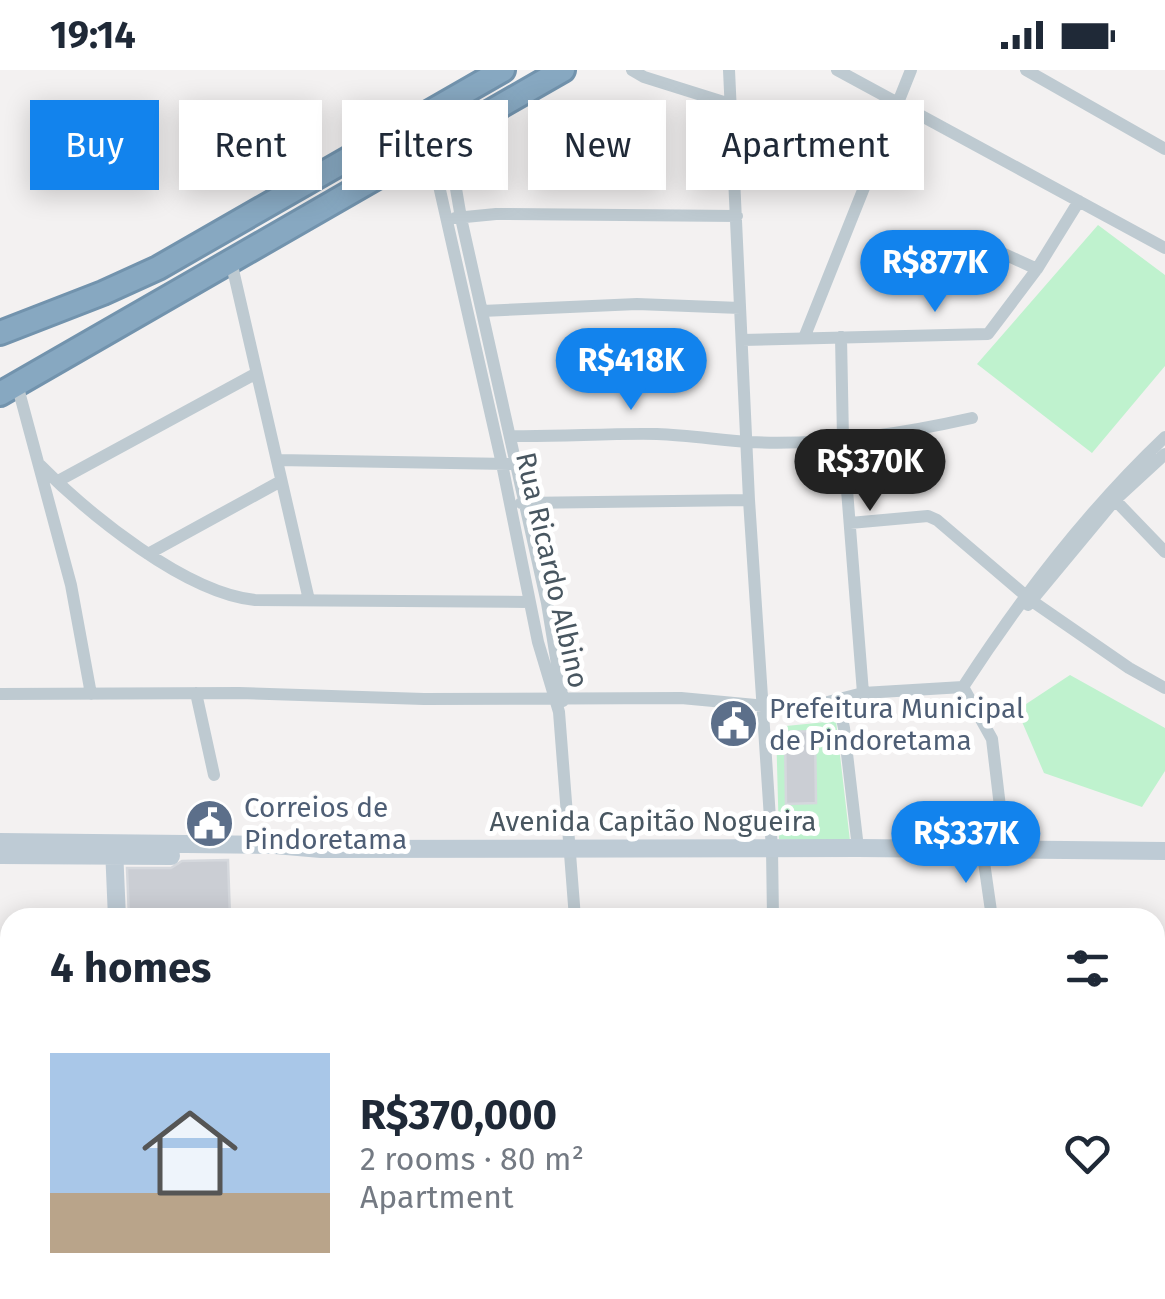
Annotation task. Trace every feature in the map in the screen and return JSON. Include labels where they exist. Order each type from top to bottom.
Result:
[{"type":"highway","points":[[0,333],[158,268],[503,70]]},
{"type":"highway","points":[[508,101],[563,70]]},
{"type":"highway","points":[[9,389],[353,190]]},
{"type":"main road","name":"Avenida Capitão Nogueira","points":[[0,842],[114,850]]},
{"type":"main road","name":"Avenida Capitão Nogueira","points":[[0,854],[275,845],[321,849],[1164,850]]},
{"type":"main road","points":[[114,850],[117,908]]},
{"type":"street","points":[[632,70],[644,78],[717,100]]},
{"type":"street","points":[[729,70],[730,100]]},
{"type":"street","points":[[837,70],[891,100]]},
{"type":"street","points":[[900,100],[911,70]]},
{"type":"street","points":[[1026,70],[1165,149]]},
{"type":"street","points":[[924,118],[1165,248]]},
{"type":"street","name":"Rua Ricardo Albino","points":[[448,190],[509,464],[525,502],[559,696],[574,908]]},
{"type":"street","points":[[735,190],[773,908]]},
{"type":"street","points":[[804,338],[863,190]]},
{"type":"street","points":[[742,340],[988,334],[1037,269],[1079,201]]},
{"type":"street","points":[[454,218],[496,214],[737,216]]},
{"type":"street","name":"Rua Ricardo Albino","points":[[454,218],[482,311],[490,382],[510,436],[510,504],[529,602],[559,696]]},
{"type":"street","points":[[965,236],[1037,269]]},
{"type":"street","points":[[231,261],[310,600]]},
{"type":"street","points":[[482,311],[637,304],[740,308]]},
{"type":"street","points":[[841,337],[844,439],[863,693]]},
{"type":"street","points":[[58,482],[255,374]]},
{"type":"street","points":[[9,389],[40,465],[70,585],[91,694]]},
{"type":"street","points":[[510,436],[655,434],[725,437],[748,442],[844,439],[972,418]]},
{"type":"street","points":[[963,687],[1095,506],[1165,437]]},
{"type":"street","points":[[1028,598],[1116,500],[1165,454]]},
{"type":"street","points":[[277,460],[509,464]]},
{"type":"street","points":[[40,465],[148,554],[226,596],[255,600],[529,602]]},
{"type":"street","points":[[148,554],[282,481]]},
{"type":"street","points":[[510,504],[749,500]]},
{"type":"street","points":[[1116,500],[1165,552]]},
{"type":"street","points":[[850,523],[933,518],[1028,598],[1129,668],[1165,688]]},
{"type":"street","points":[[0,694],[696,698],[800,709],[863,693],[963,687]]},
{"type":"street","points":[[963,687],[987,726],[994,747],[1005,849]]},
{"type":"street","points":[[196,693],[214,775]]},
{"type":"street","points":[[838,701],[858,848]]},
{"type":"street","points":[[982,848],[991,908]]},
{"type":"green space","points":[[1098,225],[1165,275],[1165,366],[1092,453],[977,364]]},
{"type":"green space","points":[[1070,675],[1165,728],[1165,771],[1142,807],[1044,773],[1017,710]]},
{"type":"green space","points":[[836,721],[850,841],[779,839],[776,727]]},
{"type":"building","name":"Prefeitura Municipal de Pindoretama","points":[[717,711],[751,714],[752,738],[718,738]]},
{"type":"building","points":[[815,731],[816,803],[786,804],[785,732]]},
{"type":"building","name":"Correios de Pindoretama","points":[[215,805],[222,832],[201,832],[196,809]]},
{"type":"building","points":[[228,860],[230,908],[129,908],[127,868],[171,868],[182,861]]},
{"type":"place","name":"Prefeitura Municipal de Pindoretama","points":[[734,724]]},
{"type":"place","name":"Correios de Pindoretama","points":[[209,823]]}]
